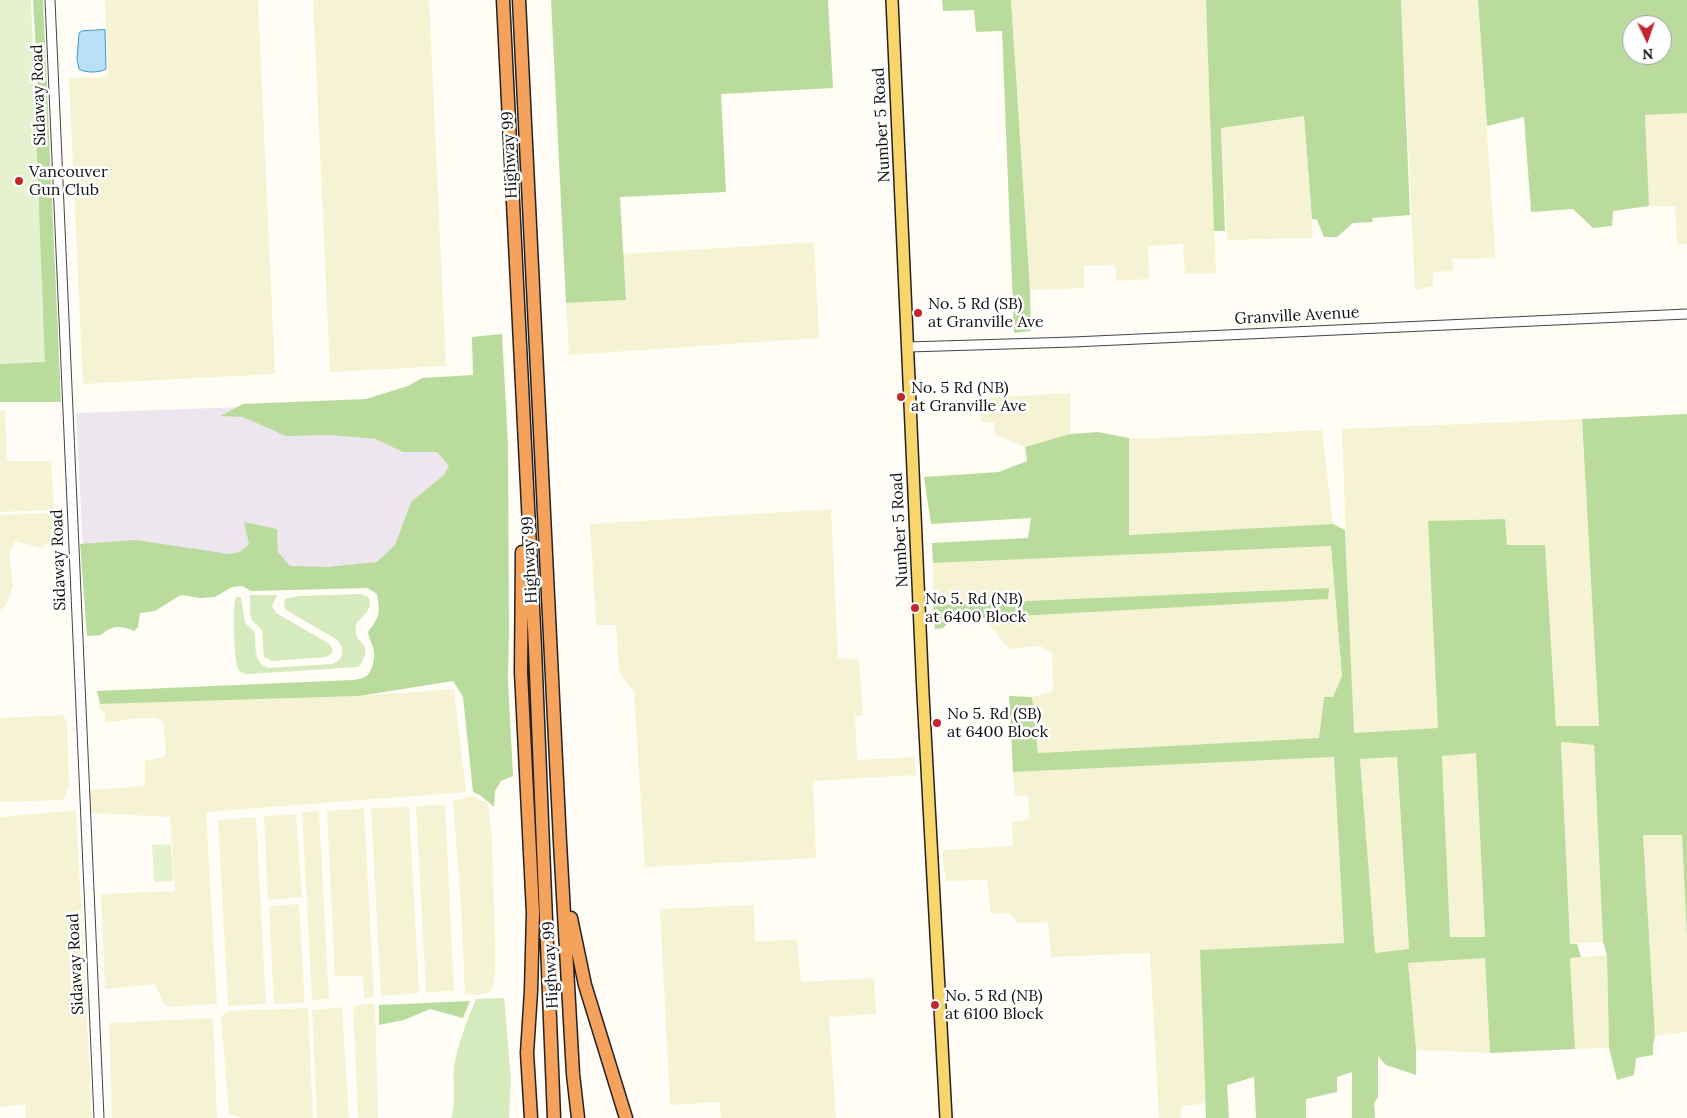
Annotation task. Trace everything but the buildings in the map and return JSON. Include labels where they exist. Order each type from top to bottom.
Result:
[{"type":"highway","name":"Highway 99","points":[[503,0],[526,497],[536,658],[554,1118]]},
{"type":"highway","name":"Highway 99","points":[[519,0],[563,892],[573,1074],[578,1118]]},
{"type":"highway","points":[[526,497],[522,538],[521,672],[533,913],[527,1053],[530,1117]]},
{"type":"highway","points":[[563,892],[571,916],[585,985],[626,1118]]},
{"type":"main road","name":"Number 5 Road","points":[[892,0],[923,694],[946,1118]]},
{"type":"street","name":"Sidaway Road","points":[[50,0],[99,1118]]},
{"type":"street","name":"Granville Avenue","points":[[908,347],[1073,342],[1687,314]]},
{"type":"shaded area","points":[[105,0],[258,0],[275,374],[83,384],[69,78],[108,77]]},
{"type":"shaded area","points":[[313,0],[429,0],[446,366],[330,372]]},
{"type":"shaded area","points":[[1011,0],[1206,0],[1216,273],[1185,274],[1183,244],[1148,246],[1149,279],[1116,281],[1115,265],[1084,266],[1084,288],[1030,290]]},
{"type":"shaded area","points":[[1401,0],[1478,0],[1495,250],[1495,258],[1452,259],[1453,271],[1433,272],[1433,286],[1415,290]]},
{"type":"shaded area","points":[[1687,113],[1687,244],[1677,245],[1675,206],[1649,206],[1645,115]]},
{"type":"shaded area","points":[[1304,116],[1312,238],[1227,240],[1221,128]]},
{"type":"shaded area","points":[[814,242],[819,338],[569,355],[566,303],[626,300],[623,254]]},
{"type":"shaded area","points":[[1070,393],[1070,434],[1025,447],[995,435],[994,422],[981,422],[981,398]]},
{"type":"shaded area","points":[[462,399],[469,572],[85,588],[76,413]]},
{"type":"shaded area","points":[[0,411],[5,411],[7,461],[51,461],[54,510],[0,512]]},
{"type":"shaded area","points":[[1582,419],[1599,726],[1556,727],[1545,545],[1507,545],[1505,519],[1428,521],[1438,728],[1353,733],[1342,429]]},
{"type":"shaded area","points":[[1322,430],[1333,524],[1128,535],[1129,438]]},
{"type":"shaded area","points":[[831,509],[838,658],[859,659],[863,715],[855,716],[857,760],[915,757],[916,775],[813,781],[816,858],[645,867],[634,692],[619,672],[616,625],[596,625],[590,524]]},
{"type":"shaded area","points":[[49,513],[53,520],[53,538],[41,548],[15,541],[9,553],[13,585],[7,603],[0,611],[0,515]]},
{"type":"shaded area","points":[[1331,546],[1342,676],[1333,697],[1324,698],[1320,738],[1038,753],[1032,697],[1053,691],[1052,653],[1040,646],[1009,649],[983,618],[1327,599],[1328,588],[933,605],[933,563]]},
{"type":"shaded area","points":[[454,689],[466,792],[206,812],[217,1004],[169,1007],[164,1004],[155,984],[105,989],[101,894],[175,891],[170,817],[91,813],[89,790],[145,786],[145,761],[164,757],[166,752],[163,722],[156,718],[105,723],[105,714],[99,708],[100,704],[359,696]]},
{"type":"shaded area","points":[[62,715],[67,721],[69,786],[63,800],[0,802],[0,718]]},
{"type":"shaded area","points":[[1561,742],[1594,745],[1603,942],[1570,944]]},
{"type":"shaded area","points":[[1476,752],[1485,937],[1450,937],[1442,756]]},
{"type":"shaded area","points":[[1334,757],[1344,943],[1200,950],[1205,1103],[1182,1107],[1181,1118],[1159,1118],[1150,953],[1051,957],[1048,922],[1018,923],[1009,913],[991,914],[987,880],[946,881],[942,850],[1013,846],[1012,822],[1029,819],[1028,795],[1015,796],[1013,772]]},
{"type":"shaded area","points":[[1397,757],[1409,950],[1374,953],[1360,759]]},
{"type":"shaded area","points":[[472,796],[488,804],[492,839],[495,944],[495,974],[492,989],[487,993],[477,995],[465,994],[453,801]]},
{"type":"shaded area","points":[[445,805],[454,991],[426,992],[416,806]]},
{"type":"shaded area","points":[[409,807],[419,993],[381,996],[371,808]]},
{"type":"shaded area","points":[[364,808],[374,997],[364,998],[363,976],[335,976],[327,811]]},
{"type":"shaded area","points":[[76,810],[92,1118],[26,1118],[25,1104],[0,1107],[0,817]]},
{"type":"shaded area","points":[[319,811],[329,999],[312,1000],[302,812]]},
{"type":"shaded area","points":[[296,814],[302,897],[268,900],[264,816]]},
{"type":"shaded area","points":[[256,817],[266,1004],[228,1006],[218,820]]},
{"type":"shaded area","points":[[1682,834],[1687,938],[1687,1032],[1655,1036],[1643,835]]},
{"type":"shaded area","points":[[299,904],[305,1003],[274,1004],[269,906]]},
{"type":"shaded area","points":[[754,905],[755,942],[797,939],[801,982],[874,978],[876,1014],[829,1017],[836,1118],[721,1118],[720,1102],[670,1105],[660,909]]},
{"type":"shaded area","points":[[1607,955],[1609,1048],[1575,1049],[1570,958]]},
{"type":"shaded area","points":[[1485,958],[1490,1053],[1416,1050],[1407,963]]},
{"type":"shaded area","points":[[375,1003],[378,1118],[358,1118],[353,1006]]},
{"type":"shaded area","points":[[342,1007],[349,1118],[317,1118],[312,1010]]},
{"type":"shaded area","points":[[308,1008],[313,1118],[242,1118],[229,1114],[221,1017],[228,1011]]},
{"type":"shaded area","points":[[213,1018],[217,1118],[112,1118],[109,1023]]},
{"type":"green space","name":"Vancouver Gun Club","points":[[0,0],[31,0],[45,362],[0,364]]},
{"type":"green space","points":[[33,0],[43,0],[61,402],[0,402],[0,347],[30,143],[40,126]]},
{"type":"green space","points":[[551,0],[828,0],[833,88],[721,94],[726,192],[620,197],[626,300],[566,303]]},
{"type":"green space","points":[[942,0],[1011,0],[1031,331],[1014,333],[1002,31],[976,32],[974,10],[943,11]]},
{"type":"green space","points":[[1206,0],[1401,0],[1410,215],[1372,218],[1373,222],[1353,223],[1337,237],[1324,237],[1317,220],[1312,219],[1304,116],[1221,128],[1225,231],[1214,231]]},
{"type":"green space","points":[[1478,0],[1687,0],[1687,113],[1645,115],[1649,206],[1613,211],[1612,226],[1593,228],[1573,209],[1531,212],[1524,117],[1487,126]]},
{"type":"green space","points":[[502,334],[508,444],[508,681],[513,776],[501,781],[495,791],[494,807],[480,795],[473,792],[463,697],[453,681],[359,696],[100,704],[97,691],[353,680],[368,675],[372,668],[374,655],[368,632],[377,618],[379,605],[377,594],[367,588],[251,591],[242,586],[232,587],[215,597],[200,598],[181,595],[155,611],[140,613],[138,627],[134,631],[117,627],[109,629],[101,635],[87,636],[80,544],[136,540],[229,554],[240,552],[249,544],[244,522],[277,529],[278,552],[290,566],[326,567],[377,562],[395,545],[411,502],[444,475],[449,466],[437,452],[403,452],[376,439],[331,435],[286,436],[243,417],[220,416],[243,404],[366,399],[408,386],[422,378],[473,375],[472,337]]},
{"type":"green space","points":[[1687,414],[1687,938],[1682,835],[1643,835],[1655,1036],[1653,1055],[1636,1058],[1634,1075],[1617,1080],[1609,1048],[1607,955],[1603,942],[1594,745],[1561,742],[1570,944],[1577,944],[1581,957],[1570,958],[1575,1049],[1490,1053],[1485,958],[1408,963],[1416,1050],[1416,1075],[1386,1065],[1378,1056],[1378,1097],[1374,1103],[1375,1118],[1352,1118],[1352,1072],[1337,1077],[1337,1092],[1306,1099],[1306,1118],[1256,1118],[1254,1077],[1227,1085],[1229,1118],[1206,1118],[1200,950],[1344,943],[1334,757],[1013,772],[1009,696],[1032,697],[1038,753],[1319,738],[1324,697],[1333,697],[1342,676],[1331,546],[933,563],[932,543],[1028,538],[1031,518],[931,524],[924,477],[999,472],[1027,461],[1025,447],[1070,434],[1098,432],[1129,438],[1129,535],[1333,524],[1345,530],[1354,733],[1438,728],[1428,521],[1505,519],[1507,545],[1545,545],[1556,726],[1599,726],[1582,419]],"holes":[[[1476,753],[1485,937],[1450,937],[1442,756]],[[1397,757],[1409,949],[1375,953],[1360,759]]]},
{"type":"green space","points":[[1329,588],[1328,599],[983,618],[953,618],[943,628],[935,629],[933,605]]},
{"type":"green space","points":[[361,594],[368,597],[370,605],[367,612],[356,625],[357,637],[365,648],[364,659],[358,667],[248,674],[238,669],[235,656],[234,633],[236,597],[241,597],[245,623],[254,631],[258,659],[260,663],[269,668],[332,664],[339,660],[342,653],[341,646],[336,639],[286,610],[284,606],[285,599],[299,596]]},
{"type":"green space","points":[[250,595],[277,595],[272,606],[276,613],[328,643],[333,649],[331,654],[326,657],[272,661],[264,657],[262,630],[252,620],[250,615]]},
{"type":"green space","points":[[171,844],[173,881],[154,882],[152,845]]},
{"type":"green space","points":[[504,998],[511,1079],[509,1118],[451,1118],[454,1105],[454,1067],[463,1032],[476,999]]},
{"type":"green space","points":[[470,1001],[463,1018],[430,1009],[404,1020],[379,1025],[379,1005]]},
{"type":"water","points":[[105,30],[106,69],[92,72],[79,69],[77,59],[79,33],[82,31]]},
{"type":"place","name":"Vancouver Gun Club","points":[[19,181]]},
{"type":"place","name":"No. 5 Rd (SB) at Granville Ave","points":[[918,313]]},
{"type":"place","name":"No. 5 Rd (NB) at Granville Ave","points":[[901,397]]},
{"type":"place","name":"No 5. Rd (NB) at 6400 Block","points":[[915,608]]},
{"type":"place","name":"No 5. Rd (SB) at 6400 Block","points":[[937,723]]},
{"type":"place","name":"No. 5 Rd (NB) at 6100 Block","points":[[935,1005]]}]
